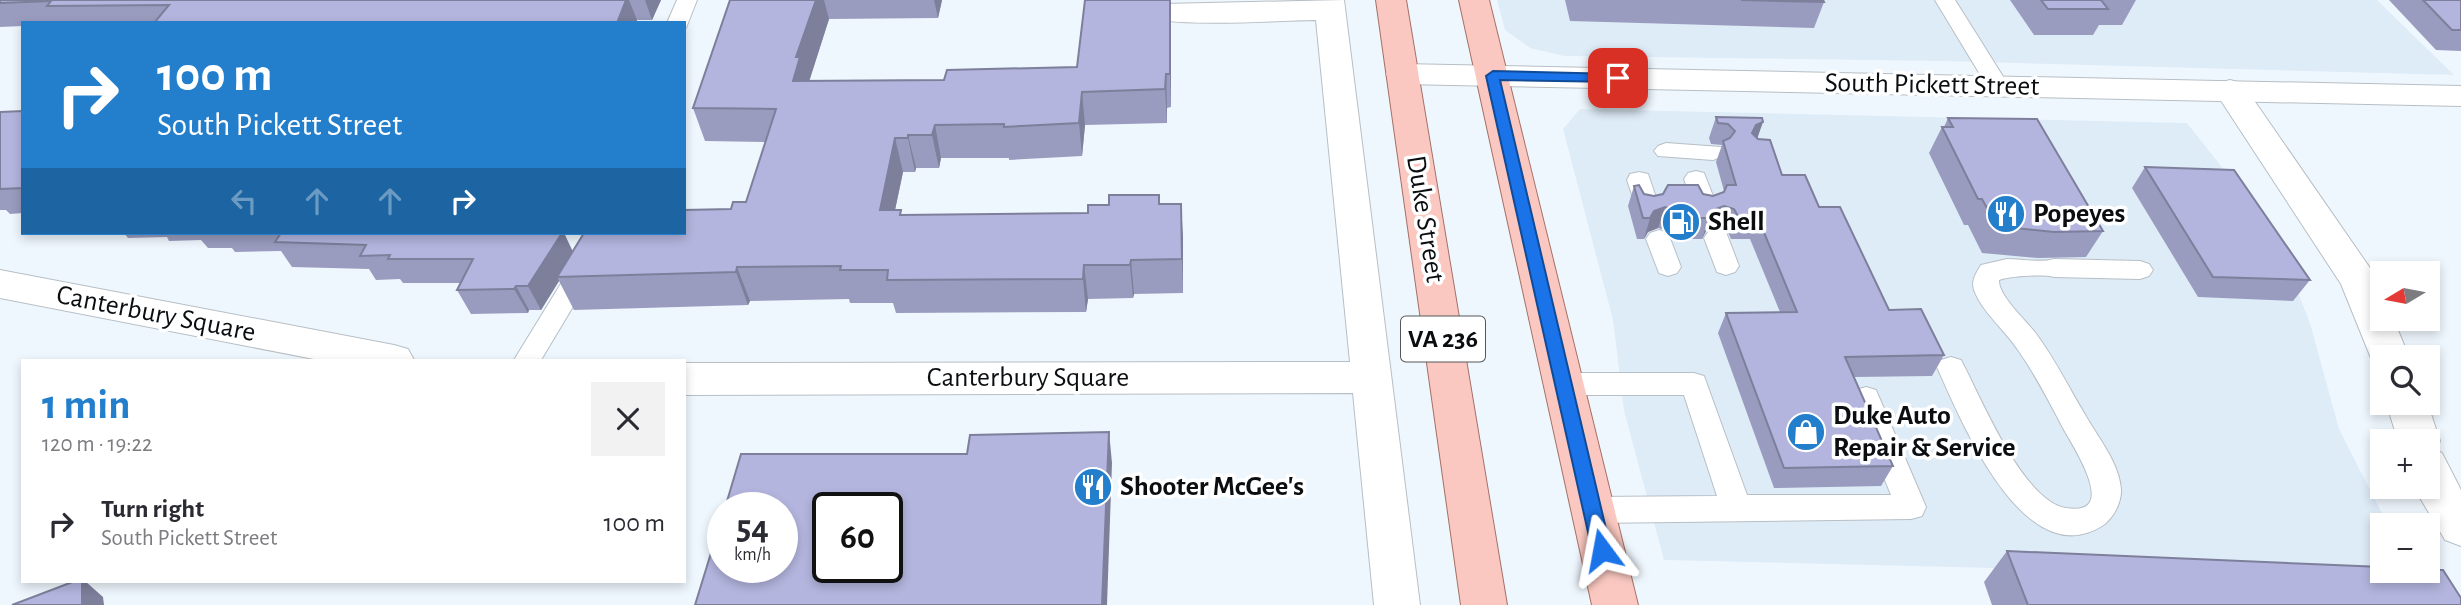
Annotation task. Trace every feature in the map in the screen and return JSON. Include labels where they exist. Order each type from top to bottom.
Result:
[{"type":"main road","name":"Duke Street","points":[[1391,0],[1484,605]]},
{"type":"main road","points":[[1474,0],[1615,605]]},
{"type":"street","points":[[1119,0],[1138,9],[1163,13],[1256,11],[1330,5],[1397,605]]},
{"type":"street","name":"South Pickett Street","points":[[1402,74],[2461,96]]},
{"type":"street","points":[[2230,90],[2358,281],[2384,345]]},
{"type":"street","name":"Canterbury Square","points":[[0,284],[389,359]]},
{"type":"street","name":"Canterbury Square","points":[[686,379],[1372,377]]},
{"type":"street","points":[[2440,494],[2461,527]]},
{"type":"lane","points":[[679,21],[687,0]]},
{"type":"lane","points":[[1945,0],[1998,86]]},
{"type":"lane","points":[[1666,151],[1713,152]]},
{"type":"lane","points":[[1696,179],[1706,206]]},
{"type":"lane","points":[[1639,180],[1647,206]]},
{"type":"lane","points":[[528,359],[603,235]]},
{"type":"lane","points":[[1659,239],[1668,267]]},
{"type":"lane","points":[[1717,239],[1726,266]]},
{"type":"lane","points":[[1951,367],[1998,464],[2026,499],[2042,511],[2060,519],[2077,522],[2089,519],[2101,509],[2106,499],[2106,488],[2098,462],[2044,367],[1985,286],[1990,272],[1998,269],[2140,270]]},
{"type":"lane","points":[[1564,384],[1694,384],[1736,508]]},
{"type":"lane","points":[[1593,510],[1911,507],[1866,398]]},
{"type":"shaded area","points":[[1497,0],[2377,0],[2454,75],[1942,61],[1564,56],[1530,48],[1505,30]]},
{"type":"shaded area","points":[[1580,109],[2187,123],[2274,233],[2310,323],[2339,429],[2370,490],[2370,499],[2375,499],[2382,513],[2370,513],[2370,577],[1664,560],[1624,411],[1613,320],[1563,129]]},
{"type":"building","points":[[0,0],[626,0],[618,21],[156,21],[169,5],[47,6],[51,1],[0,3]]},
{"type":"building","points":[[730,0],[816,0],[796,57],[800,57],[793,81],[944,80],[947,70],[1077,67],[1085,0],[1170,0],[1170,74],[1166,74],[1165,89],[1082,92],[1079,123],[1004,127],[1004,124],[935,125],[932,135],[895,138],[880,210],[901,210],[900,215],[1088,213],[1088,205],[1109,205],[1109,195],[1159,195],[1159,204],[1181,204],[1182,259],[1131,260],[1130,265],[1084,265],[1083,279],[887,280],[888,270],[840,270],[841,266],[737,267],[736,272],[557,277],[583,235],[686,235],[686,210],[731,209],[733,202],[746,202],[776,109],[693,108]]},
{"type":"building","points":[[1741,0],[1823,0],[1824,2]]},
{"type":"building","points":[[2041,0],[2101,0],[2108,9],[2048,9]]},
{"type":"building","points":[[2423,0],[2461,0],[2461,30],[2452,30]]},
{"type":"building","points":[[21,111],[21,188],[0,189],[0,112]]},
{"type":"building","points":[[1716,117],[1762,118],[1763,122],[1756,125],[1752,133],[1758,139],[1770,140],[1782,175],[1805,175],[1819,207],[1840,207],[1889,310],[1921,309],[1944,355],[1845,357],[1893,466],[1784,468],[1726,313],[1797,312],[1758,218],[1739,218],[1734,209],[1724,206],[1713,210],[1709,218],[1680,218],[1676,210],[1665,207],[1654,211],[1650,218],[1643,218],[1634,186],[1639,185],[1644,194],[1654,196],[1663,194],[1668,185],[1698,185],[1703,194],[1713,196],[1724,192],[1727,185],[1736,185],[1723,141],[1730,138],[1735,131],[1728,124],[1718,123]]},
{"type":"building","points":[[1948,118],[2037,119],[2103,231],[2054,232],[1997,226],[1982,199],[1978,199],[1942,127],[1953,127]]},
{"type":"building","points":[[2145,167],[2234,170],[2310,280],[2213,277]]},
{"type":"building","points":[[280,235],[561,235],[528,286],[516,286],[514,289],[457,290],[473,259],[388,259],[390,255],[360,256],[366,245],[275,242]]},
{"type":"building","points":[[1109,432],[1102,605],[695,605],[707,566],[707,583],[798,583],[798,492],[730,492],[741,454],[967,454],[970,435]]},
{"type":"building","points":[[2007,551],[2370,566],[2370,583],[2440,583],[2440,570],[2443,570],[2461,598],[2461,605],[2028,605]]},
{"type":"building","points":[[70,583],[82,583],[82,605],[12,605]]},
{"type":"place","name":"Popeyes","points":[[2006,214]]},
{"type":"place","name":"Shell","points":[[1681,222]]},
{"type":"place","name":"Duke Auto Repair & Service","points":[[1806,432]]},
{"type":"place","name":"Shooter McGee's","points":[[1093,487]]},
{"type":"route","points":[[1602,550],[1493,76],[1618,78]]}]
